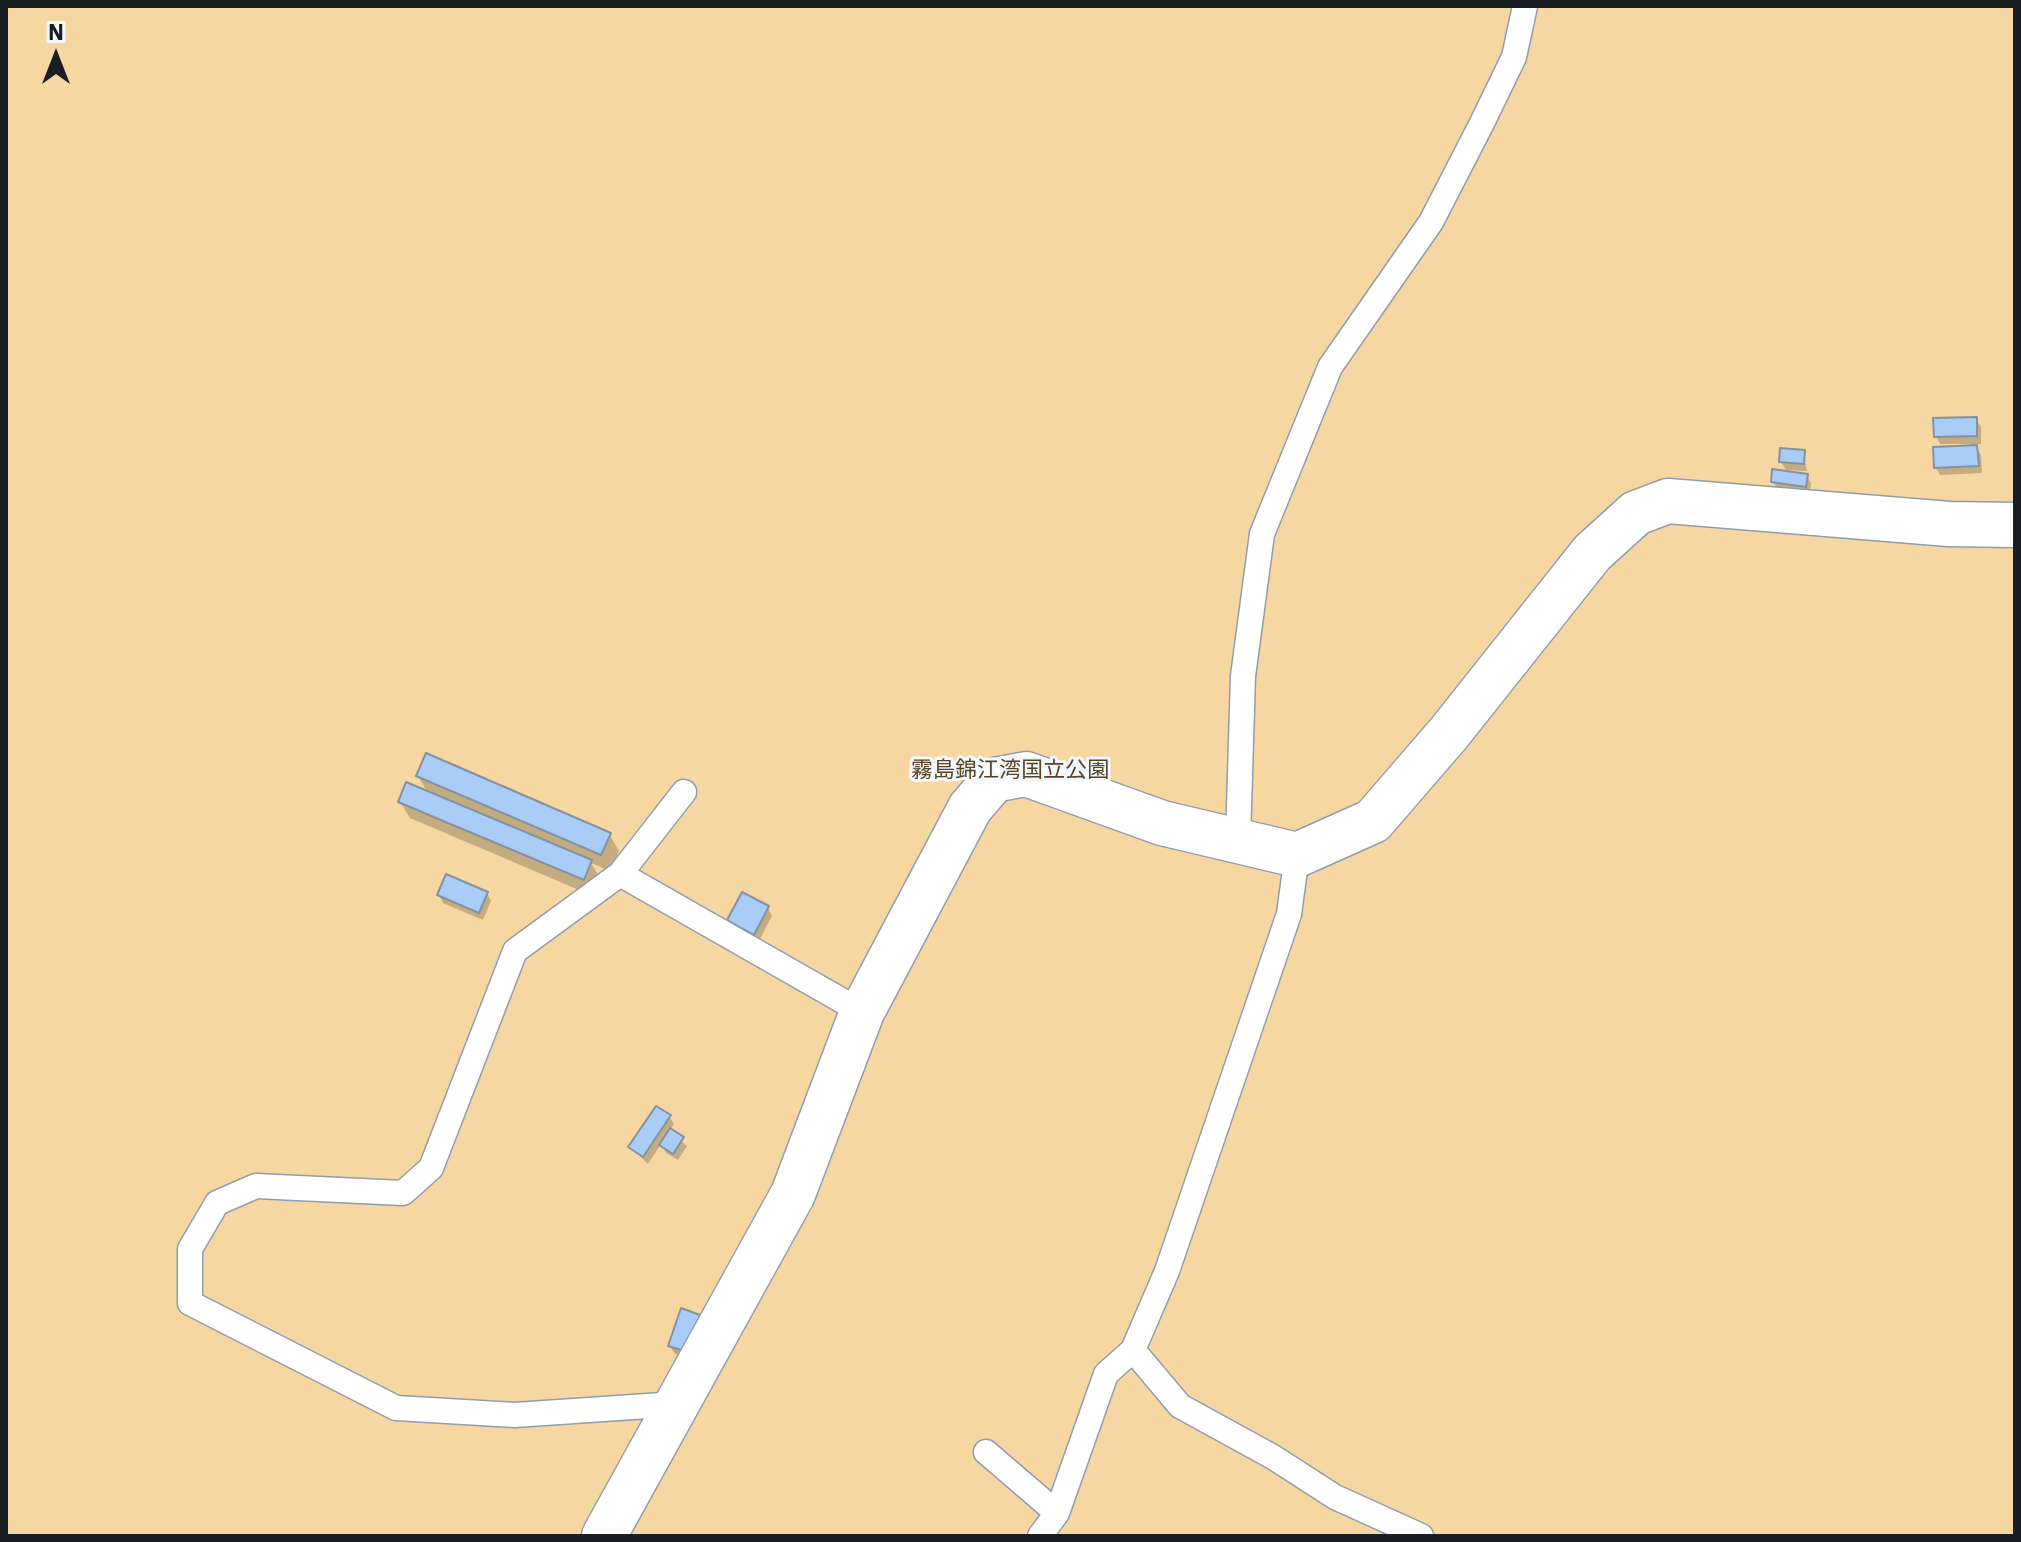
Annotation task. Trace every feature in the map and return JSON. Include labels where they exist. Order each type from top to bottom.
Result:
[{"type":"street","points":[[604,1536],[793,1194],[862,1012],[970,808],[994,780],[1026,774],[1162,823],[1297,855],[1373,821],[1449,733],[1592,553],[1636,513],[1668,501],[1949,524],[2015,525]]},
{"type":"lane","points":[[1238,840],[1243,676],[1262,534],[1330,367],[1431,222],[1481,125],[1514,57],[1525,6]]},
{"type":"lane","points":[[677,1404],[515,1415],[396,1408],[190,1303],[190,1249],[217,1203],[256,1186],[403,1193],[431,1168],[515,951],[620,874],[684,792]]},
{"type":"lane","points":[[1040,1536],[1057,1513],[1106,1374],[1133,1350],[1167,1271],[1289,914],[1297,855]]},
{"type":"lane","points":[[620,874],[862,1012]]},
{"type":"lane","points":[[1133,1350],[1180,1406],[1273,1457],[1335,1497],[1421,1536]]},
{"type":"lane","points":[[986,1452],[1057,1513]]},
{"type":"green space","name":"霧島錦江湾国立公園","points":[[6,6],[2015,6],[2015,1536],[6,1536]]},
{"type":"building","points":[[1977,417],[1977,436],[1934,437],[1933,418]]},
{"type":"building","points":[[1977,445],[1979,466],[1934,468],[1933,447]]},
{"type":"building","points":[[1780,448],[1805,450],[1804,464],[1779,462]]},
{"type":"building","points":[[1772,469],[1808,474],[1806,487],[1771,482]]},
{"type":"building","points":[[426,753],[611,833],[601,855],[416,776]]},
{"type":"building","points":[[406,782],[592,860],[584,880],[398,802]]},
{"type":"building","points":[[446,874],[488,892],[479,913],[437,895]]},
{"type":"building","points":[[742,892],[769,906],[754,935],[727,920]]},
{"type":"building","points":[[656,1106],[671,1115],[643,1157],[628,1147]]},
{"type":"building","points":[[670,1128],[684,1137],[673,1154],[659,1145]]},
{"type":"building","points":[[681,1308],[700,1315],[688,1352],[668,1346]]}]
